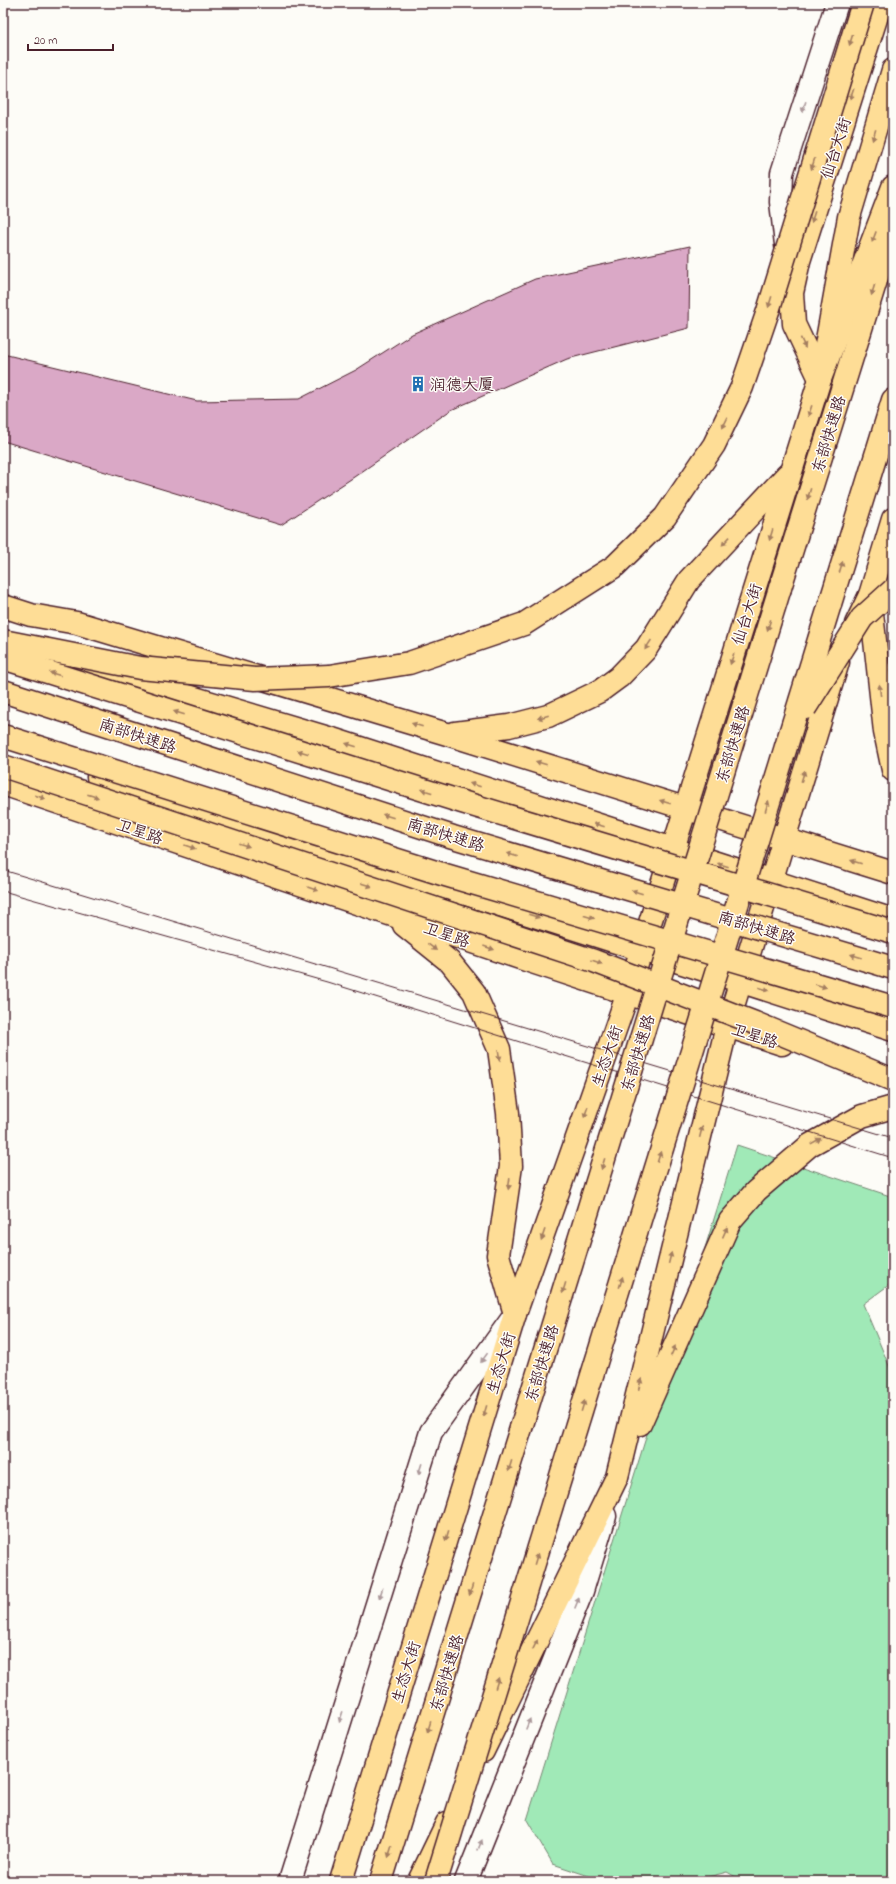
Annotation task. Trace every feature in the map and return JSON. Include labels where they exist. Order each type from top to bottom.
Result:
[{"type":"main road","points":[[3,641],[140,668],[255,679],[329,676],[409,663],[524,624],[615,566],[665,517],[714,446],[742,387],[768,311],[863,3]]},
{"type":"main road","name":"仙台大街","points":[[820,379],[794,324],[792,293],[799,261],[881,3]]},
{"type":"main road","points":[[820,379],[849,217],[893,70]]},
{"type":"main road","name":"仙台大街","points":[[672,849],[820,379],[893,187]]},
{"type":"main road","name":"东部快速路","points":[[381,1881],[893,226]]},
{"type":"main road","points":[[436,1881],[893,400]]},
{"type":"main road","points":[[447,734],[508,726],[548,716],[600,691],[619,677],[646,649],[689,580],[790,471]]},
{"type":"main road","points":[[617,1476],[727,1026],[770,880],[837,665],[870,594],[893,519]]},
{"type":"main road","points":[[789,733],[862,618],[893,590]]},
{"type":"main road","points":[[870,594],[884,732],[893,770]]},
{"type":"main road","points":[[3,606],[31,615],[77,623],[447,734],[893,873]]},
{"type":"main road","points":[[3,641],[332,739],[893,920]]},
{"type":"main road","points":[[3,658],[462,802],[893,932]]},
{"type":"main road","name":"南部快速路","points":[[3,691],[453,837],[893,968]]},
{"type":"main road","points":[[3,736],[442,874],[893,1007]]},
{"type":"main road","points":[[3,747],[893,1030]]},
{"type":"main road","points":[[3,766],[594,961],[755,1023],[893,1080]]},
{"type":"main road","name":"卫星路","points":[[3,784],[390,915],[893,1080]]},
{"type":"main road","name":"生态大街","points":[[341,1881],[515,1314],[628,993],[672,849]]},
{"type":"main road","points":[[390,915],[450,962],[474,992],[499,1050],[508,1113],[512,1166],[498,1255],[515,1314]]},
{"type":"main road","points":[[419,1881],[617,1476],[730,1221],[756,1191],[810,1145],[862,1116],[893,1107]]},
{"type":"street","name":"仙台大街","points":[[792,293],[781,202],[782,173],[837,3]]},
{"type":"street","points":[[290,1881],[431,1432],[515,1314]]},
{"type":"street","points":[[466,1881],[582,1591],[617,1476]]},
{"type":"green space","points":[[737,1145],[893,1197],[893,1282],[863,1304],[893,1375],[893,1881],[743,1881],[727,1872],[693,1881],[604,1881],[553,1864],[527,1820]]},
{"type":"building","name":"润德大厦","points":[[690,246],[689,328],[567,359],[451,410],[281,525],[3,441],[3,354],[197,401],[299,399],[356,370],[412,334],[535,279]]},
{"type":"tram line","points":[[3,870],[893,1138]]},
{"type":"tram line","points":[[3,891],[327,982],[893,1158]]},
{"type":"place","name":"润德大厦","points":[[418,384]]}]
